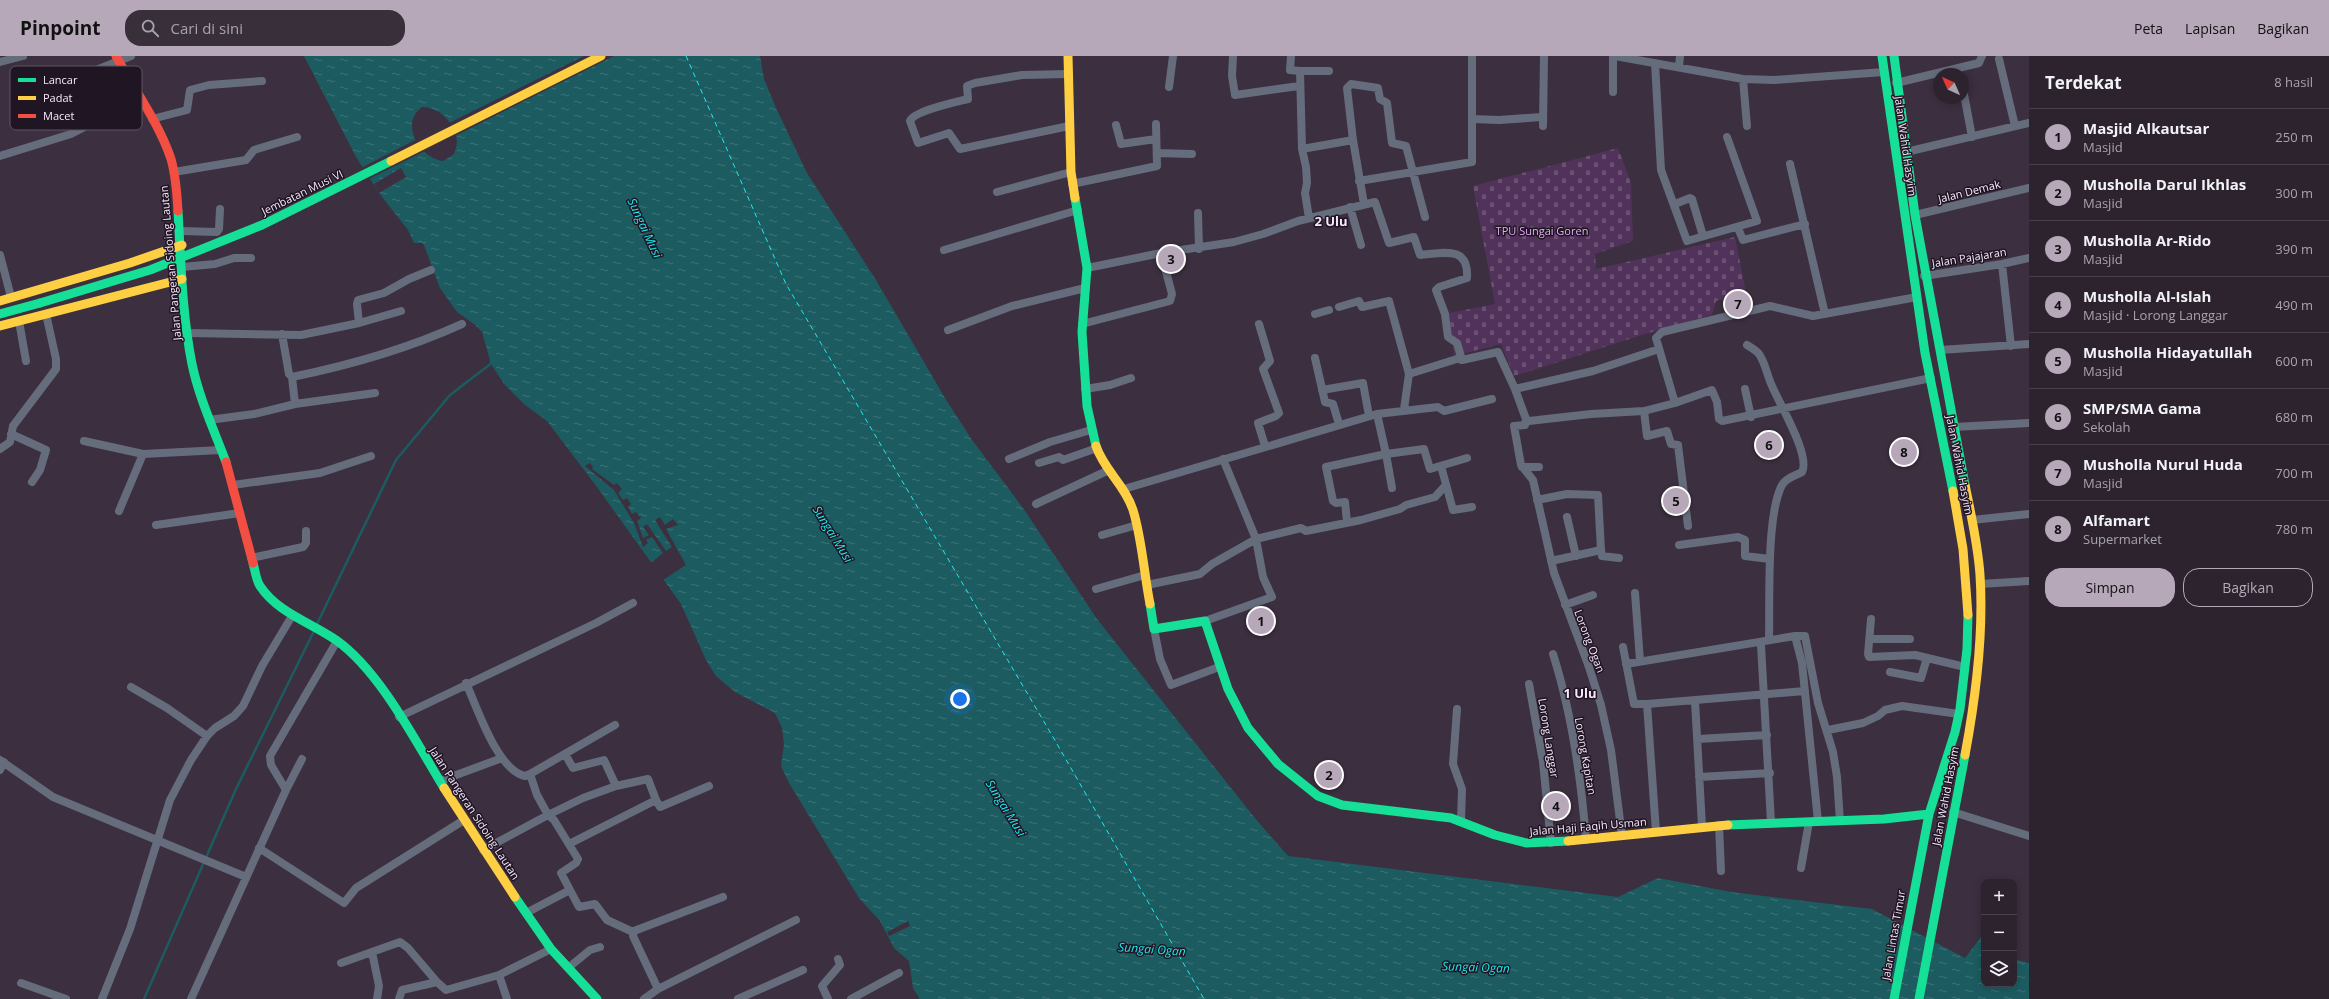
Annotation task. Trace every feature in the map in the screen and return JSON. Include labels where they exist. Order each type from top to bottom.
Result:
[{"type":"main road","name":"Jembatan Musi VI","points":[[0,314],[150,270],[262,225],[602,56]]},
{"type":"main road","points":[[1068,56],[1071,172],[1087,268],[1084,288],[1082,328],[1085,389],[1091,430],[1097,448],[1109,470],[1124,490],[1133,510],[1137,525],[1154,629],[1205,620]]},
{"type":"main road","name":"Jalan Wahid Hasyim","points":[[1882,56],[1913,278],[1963,549],[1968,617],[1965,667],[1959,714],[1929,814],[1916,875]]},
{"type":"main road","name":"Jalan Wahid Hasyim","points":[[1894,56],[1896,83],[1915,215],[1972,520],[1980,584],[1981,617],[1980,650],[1973,712],[1919,999]]},
{"type":"main road","name":"Jalan Pangeran Sidoing Lautan","points":[[142,102],[166,145],[174,172],[181,231],[182,279],[188,333],[196,378],[209,420],[233,485],[251,558],[263,591],[272,602],[292,616],[336,640],[363,665],[399,717],[483,850],[551,949],[596,998]]},
{"type":"main road","points":[[0,301],[130,263],[182,245]]},
{"type":"main road","points":[[0,326],[182,279]]},
{"type":"main road","points":[[1968,617],[1981,617]]},
{"type":"main road","name":"Jalan Haji Faqih Usman","points":[[1205,620],[1219,667],[1239,713],[1255,740],[1273,760],[1317,796],[1342,805],[1462,820],[1517,841],[1551,843],[1702,826],[1771,822],[1840,821],[1929,814]]},
{"type":"main road","name":"Jalan Lintas Timur","points":[[1894,999],[1916,875]]},
{"type":"street","points":[[0,62],[23,56]]},
{"type":"street","points":[[100,66],[117,58],[131,56]]},
{"type":"street","points":[[1233,56],[1232,76],[1235,95],[1299,86]]},
{"type":"street","points":[[1291,56],[1290,70],[1329,71]]},
{"type":"street","points":[[1359,181],[1471,163],[1472,56]]},
{"type":"street","points":[[1543,126],[1544,56]]},
{"type":"street","points":[[1613,92],[1614,56],[1743,80],[1774,80],[1884,72]]},
{"type":"street","points":[[1679,68],[1680,56]]},
{"type":"street","points":[[1966,68],[1979,63],[1982,56]]},
{"type":"street","points":[[1168,87],[1170,57]]},
{"type":"street","points":[[1998,59],[2015,126]]},
{"type":"street","points":[[1655,63],[1661,170],[1675,204],[1686,241],[1755,224],[1757,219],[1727,137]]},
{"type":"street","points":[[1300,71],[1299,86],[1302,149],[1306,167],[1307,183],[1305,193],[1309,218]]},
{"type":"street","points":[[1069,74],[1022,75],[975,83],[968,86],[968,99],[920,114],[911,118],[910,121],[918,143],[949,133],[960,149],[1069,126]]},
{"type":"street","points":[[1896,83],[1933,76]]},
{"type":"street","points":[[1743,80],[1747,126]]},
{"type":"street","points":[[152,120],[187,110],[190,90],[209,85],[262,81]]},
{"type":"street","points":[[1364,204],[1353,140],[1348,86],[1351,84],[1377,87],[1380,99],[1387,102],[1392,145],[1406,145],[1412,173],[1425,217]]},
{"type":"street","points":[[1966,104],[1972,137]]},
{"type":"street","points":[[1472,119],[1500,120],[1542,117]]},
{"type":"street","points":[[1906,152],[2029,123]]},
{"type":"street","points":[[1073,188],[1156,166],[1156,124]]},
{"type":"street","points":[[1116,125],[1121,144],[1156,139]]},
{"type":"street","points":[[0,156],[71,134],[79,130]]},
{"type":"street","points":[[174,172],[246,160],[254,150],[297,137]]},
{"type":"street","points":[[1302,149],[1353,140]]},
{"type":"street","points":[[1157,153],[1192,154]]},
{"type":"street","points":[[1790,164],[1825,314]]},
{"type":"street","points":[[997,192],[1071,172]]},
{"type":"street","name":"Jalan Demak","points":[[1915,215],[2029,188]]},
{"type":"street","points":[[1675,204],[1690,198],[1692,199],[1703,236]]},
{"type":"street","points":[[1087,268],[1161,253],[1199,249],[1263,234],[1309,218],[1350,207],[1364,204],[1376,204],[1389,243],[1414,237],[1420,255],[1457,254],[1465,262],[1466,279],[1439,287],[1436,290],[1445,314],[1448,337],[1457,343],[1460,358]]},
{"type":"street","points":[[1350,207],[1361,245]]},
{"type":"street","points":[[181,231],[217,232],[219,229],[220,209]]},
{"type":"street","points":[[944,250],[1078,209]]},
{"type":"street","points":[[1198,213],[1199,249]]},
{"type":"street","points":[[1738,228],[1743,240],[1805,224]]},
{"type":"street","points":[[1082,328],[1170,301],[1172,294],[1161,253]]},
{"type":"street","points":[[0,255],[11,297]]},
{"type":"street","points":[[182,267],[215,264],[234,258],[251,258]]},
{"type":"street","name":"Jalan Pajajaran","points":[[1913,278],[2002,264],[2029,258]]},
{"type":"street","points":[[2002,264],[2011,346]]},
{"type":"street","points":[[359,323],[356,304],[358,300],[384,293],[409,279],[431,270]]},
{"type":"street","points":[[948,330],[1012,306],[1084,288]]},
{"type":"street","points":[[1675,403],[1656,338],[1662,332],[1766,307],[1774,306],[1808,316],[1917,297]]},
{"type":"street","points":[[1339,308],[1359,301],[1362,307],[1388,301],[1409,374],[1404,409]]},
{"type":"street","points":[[1315,314],[1329,310]]},
{"type":"street","points":[[188,333],[301,335],[359,323],[401,311]]},
{"type":"street","points":[[0,449],[10,442],[13,426],[52,376],[56,366],[46,314]]},
{"type":"street","points":[[19,322],[26,361]]},
{"type":"street","points":[[292,377],[333,369],[379,356],[433,337],[462,324]]},
{"type":"street","points":[[1259,324],[1270,361],[1263,369],[1279,413],[1276,416],[1259,421],[1257,424],[1265,446]]},
{"type":"street","points":[[282,334],[289,374],[292,377],[295,404]]},
{"type":"street","points":[[1940,350],[2029,344]]},
{"type":"street","points":[[1747,345],[1760,355],[1782,410],[1800,446],[1804,468],[1801,473],[1788,479],[1781,489],[1774,516],[1770,559],[1769,640]]},
{"type":"street","points":[[1516,389],[1594,371],[1659,349]]},
{"type":"street","points":[[1409,374],[1460,358],[1463,360],[1498,352],[1516,389],[1526,419],[1525,425],[1514,426],[1522,467],[1539,467]]},
{"type":"street","points":[[1315,358],[1326,403],[1333,404],[1339,424]]},
{"type":"street","points":[[1085,389],[1110,386],[1131,378]]},
{"type":"street","points":[[1526,419],[1529,421],[1591,414],[1644,411],[1675,403],[1712,390],[1721,421],[1751,417],[1931,378]]},
{"type":"street","points":[[1322,390],[1363,383],[1386,452],[1392,488]]},
{"type":"street","points":[[1745,389],[1751,417]]},
{"type":"street","points":[[209,420],[254,414],[295,404],[375,393]]},
{"type":"street","points":[[1124,490],[1265,446],[1373,415],[1404,409],[1438,407],[1444,411],[1492,399]]},
{"type":"street","points":[[1644,411],[1647,436],[1667,431],[1671,444],[1678,445],[1688,526]]},
{"type":"street","points":[[1954,427],[2029,423]]},
{"type":"street","points":[[1009,459],[1050,442],[1091,430]]},
{"type":"street","points":[[11,434],[46,450],[40,470],[32,482]]},
{"type":"street","points":[[84,441],[142,454],[221,450]]},
{"type":"street","points":[[1039,463],[1059,456],[1063,460],[1097,448]]},
{"type":"street","points":[[1347,522],[1345,502],[1334,501],[1326,468],[1386,452],[1423,448],[1429,468],[1441,466],[1466,458]]},
{"type":"street","points":[[119,510],[142,454]]},
{"type":"street","points":[[233,485],[320,473],[371,456]]},
{"type":"street","points":[[1205,620],[1272,596],[1263,577],[1256,539],[1224,459]]},
{"type":"street","points":[[1441,466],[1453,510],[1472,507]]},
{"type":"street","name":"Lorong Ogan","points":[[1522,467],[1533,480],[1551,561],[1565,605],[1589,667],[1601,705],[1611,750],[1622,836]]},
{"type":"street","points":[[1036,504],[1109,470]]},
{"type":"street","points":[[1147,585],[1200,574],[1212,564],[1256,539],[1301,528],[1306,531],[1400,509],[1406,505],[1435,497],[1446,485]]},
{"type":"street","points":[[1537,500],[1567,494],[1597,494],[1602,556],[1619,558]]},
{"type":"street","points":[[156,525],[240,513]]},
{"type":"street","points":[[1972,520],[2029,514]]},
{"type":"street","points":[[1567,517],[1576,556]]},
{"type":"street","points":[[1102,535],[1137,525]]},
{"type":"street","points":[[251,558],[303,547],[306,543],[306,531]]},
{"type":"street","points":[[1679,545],[1738,537],[1745,540],[1745,556],[1770,559]]},
{"type":"street","points":[[1551,561],[1601,550]]},
{"type":"street","points":[[1096,589],[1145,575]]},
{"type":"street","points":[[1980,584],[2029,581]]},
{"type":"street","points":[[1636,593],[1640,661]]},
{"type":"street","points":[[1565,605],[1594,595]]},
{"type":"street","points":[[399,717],[466,683],[570,635],[633,602]]},
{"type":"street","points":[[102,999],[130,929],[170,800],[189,764],[208,736],[234,716],[243,706],[262,666],[292,616]]},
{"type":"street","points":[[1871,619],[1868,654],[1871,657],[1906,654],[1965,667]]},
{"type":"street","points":[[1154,629],[1160,659],[1170,685],[1219,667]]},
{"type":"street","points":[[1795,636],[1802,663],[1805,691],[1813,821],[1801,868]]},
{"type":"street","points":[[1626,664],[1769,640],[1805,636],[1818,703],[1828,730],[1837,777],[1840,821]]},
{"type":"street","points":[[1870,639],[1910,639]]},
{"type":"street","points":[[286,790],[271,765],[270,756],[336,640]]},
{"type":"street","points":[[1761,645],[1770,773],[1771,822]]},
{"type":"street","points":[[1623,647],[1634,705],[1805,691]]},
{"type":"street","name":"Lorong Kapitan","points":[[1553,654],[1566,700],[1578,760],[1586,840]]},
{"type":"street","points":[[1890,672],[1922,678],[1927,658]]},
{"type":"street","points":[[1802,663],[1811,661]]},
{"type":"street","points":[[466,683],[502,758],[520,775],[525,776],[530,774],[615,725]]},
{"type":"street","name":"Lorong Langgar","points":[[1529,684],[1543,762],[1551,843]]},
{"type":"street","points":[[131,687],[167,708],[208,736]]},
{"type":"street","points":[[1695,701],[1702,826]]},
{"type":"street","points":[[1647,704],[1656,832]]},
{"type":"street","points":[[1828,730],[1863,722],[1878,716],[1885,710],[1902,706],[1959,714]]},
{"type":"street","points":[[1457,709],[1453,764],[1462,789],[1462,820]]},
{"type":"street","points":[[1698,739],[1767,736]]},
{"type":"street","points":[[565,754],[573,768],[604,760],[616,786]]},
{"type":"street","points":[[440,781],[502,758]]},
{"type":"street","points":[[191,999],[286,790],[302,759]]},
{"type":"street","points":[[0,770],[2,761],[53,797],[93,815],[158,839],[246,877]]},
{"type":"street","points":[[1700,777],[1770,773]]},
{"type":"street","points":[[530,774],[537,794],[548,815],[554,820],[578,860],[561,873],[579,907],[595,904],[607,920],[633,932],[658,989]]},
{"type":"street","points":[[483,850],[583,798],[616,786],[648,780],[660,807],[709,786]]},
{"type":"street","points":[[569,844],[656,800]]},
{"type":"street","points":[[1953,812],[2029,836]]},
{"type":"street","points":[[260,848],[344,903],[356,888],[464,820]]},
{"type":"street","points":[[1719,825],[1721,870]]},
{"type":"street","points":[[526,913],[570,890]]},
{"type":"street","points":[[633,932],[638,928],[723,897]]},
{"type":"street","points":[[644,999],[658,989],[796,920]]},
{"type":"street","points":[[340,963],[401,943],[445,990],[499,975],[551,949]]},
{"type":"street","points":[[571,971],[590,950],[600,947]]},
{"type":"street","points":[[372,952],[379,986],[377,999]]},
{"type":"street","points":[[828,999],[822,986],[840,965],[838,959]]},
{"type":"street","points":[[738,999],[803,970]]},
{"type":"street","points":[[851,999],[899,973]]},
{"type":"street","points":[[499,975],[506,999]]},
{"type":"street","points":[[399,999],[402,990],[437,982]]},
{"type":"street","points":[[21,983],[66,999]]},
{"type":"green space","name":"TPU Sungai Goren","points":[[1618,148],[1631,183],[1633,241],[1595,254],[1596,269],[1735,237],[1746,293],[1716,301],[1712,315],[1637,336],[1514,376],[1501,344],[1454,356],[1449,313],[1495,304],[1473,186]]},
{"type":"water","points":[[304,56],[760,56],[764,79],[807,173],[876,280],[945,398],[972,440],[1023,508],[1097,619],[1254,817],[1288,856],[1618,897],[1658,878],[1731,892],[1872,909],[1965,958],[1981,937],[1981,987],[2017,987],[2017,960],[2029,963],[2029,999],[920,999],[913,988],[909,961],[894,948],[880,921],[859,898],[789,783],[781,766],[784,744],[782,728],[775,713],[735,692],[716,676],[706,660],[681,604],[597,487],[547,421],[525,405],[504,384],[491,364],[482,332],[474,324],[457,312],[440,288],[424,245],[422,243],[414,243],[408,230],[379,193],[356,157]],"holes":[[[422,107],[435,110],[446,118],[454,129],[456,135],[457,144],[454,154],[443,161],[435,159],[427,154],[420,147],[412,131],[412,122],[415,114]]]},
{"type":"pier","points":[[584,56],[614,56],[453,137],[447,124]]},
{"type":"pier","points":[[417,139],[425,151],[369,179],[361,168]]},
{"type":"pier","points":[[401,168],[406,177],[379,193],[374,184]]},
{"type":"pier","points":[[590,463],[593,467],[592,469],[614,485],[617,483],[622,489],[618,493],[623,500],[627,498],[631,504],[628,507],[632,514],[636,512],[641,518],[637,521],[643,538],[649,535],[643,527],[647,524],[666,551],[672,547],[655,520],[660,517],[665,525],[673,519],[678,525],[666,529],[686,565],[663,580],[650,564],[663,553],[652,537],[646,540],[648,543],[643,547],[634,523],[614,490],[585,466]]},
{"type":"pier","points":[[908,921],[910,926],[889,936],[887,932]]},
{"type":"waterway","points":[[317,624],[396,460],[450,395],[493,362]]},
{"type":"waterway","points":[[144,999],[236,789],[314,631]]},
{"type":"ferry route","points":[[686,56],[786,284],[1053,737],[1204,999]]},
{"type":"traffic: fast","points":[[1882,56],[1925,353],[1953,491]]},
{"type":"traffic: fast","points":[[1894,56],[1915,215],[1965,485]]},
{"type":"traffic: fast","points":[[40,303],[150,270],[262,225],[391,161]]},
{"type":"traffic: fast","points":[[1075,198],[1087,268],[1082,332],[1087,406],[1096,446]]},
{"type":"traffic: fast","points":[[178,211],[184,307],[192,364],[203,402],[226,462]]},
{"type":"traffic: fast","points":[[0,314],[40,303]]},
{"type":"traffic: fast","points":[[253,563],[259,584],[267,595],[285,610],[336,640],[352,653],[368,670],[396,708],[444,788]]},
{"type":"traffic: fast","points":[[1150,604],[1154,629],[1205,621],[1228,689],[1248,728],[1278,764],[1318,796],[1342,805],[1451,818],[1495,835],[1526,843],[1568,841]]},
{"type":"traffic: fast","points":[[1894,999],[1929,814],[1955,732],[1960,709],[1967,649],[1968,615]]},
{"type":"traffic: fast","points":[[1919,999],[1965,755]]},
{"type":"traffic: fast","points":[[1728,825],[1884,819],[1929,814]]},
{"type":"traffic: fast","points":[[515,897],[551,949],[597,999]]},
{"type":"traffic: slow","points":[[391,161],[601,56]]},
{"type":"traffic: slow","points":[[1068,56],[1071,172],[1075,198]]},
{"type":"traffic: slow","points":[[0,301],[130,263],[182,245]]},
{"type":"traffic: slow","points":[[0,326],[182,279]]},
{"type":"traffic: slow","points":[[1096,446],[1104,463],[1125,493],[1133,510],[1139,533],[1150,604]]},
{"type":"traffic: slow","points":[[1965,485],[1978,552],[1981,620],[1976,688],[1965,755]]},
{"type":"traffic: slow","points":[[1953,491],[1963,549],[1968,615]]},
{"type":"traffic: slow","points":[[444,788],[515,897]]},
{"type":"traffic: slow","points":[[1568,841],[1728,825]]},
{"type":"traffic: jam","points":[[116,56],[122,66]]},
{"type":"traffic: jam","points":[[142,100],[160,132],[171,159],[177,192],[178,211]]},
{"type":"traffic: jam","points":[[226,462],[253,563]]},
{"type":"place","name":"Musholla Ar-Rido","points":[[1171,259]]},
{"type":"place","name":"Musholla Nurul Huda","points":[[1738,304]]},
{"type":"place","name":"SMP/SMA Gama","points":[[1769,445]]},
{"type":"place","name":"Alfamart","points":[[1904,452]]},
{"type":"place","name":"Musholla Hidayatullah","points":[[1676,501]]},
{"type":"place","name":"Masjid Alkautsar","points":[[1261,621]]},
{"type":"place","name":"Musholla Darul Ikhlas","points":[[1329,775]]},
{"type":"place","name":"Musholla Al-Islah","points":[[1556,806]]},
{"type":"district","name":"2 Ulu","points":[[1331,221]]},
{"type":"district","name":"1 Ulu","points":[[1580,693]]},
{"type":"water label","name":"Sungai Musi","points":[[645,228]]},
{"type":"water label","name":"Sungai Musi","points":[[833,534]]},
{"type":"water label","name":"Sungai Musi","points":[[1006,808]]},
{"type":"water label","name":"Sungai Ogan","points":[[1152,949]]},
{"type":"water label","name":"Sungai Ogan","points":[[1476,967]]}]
